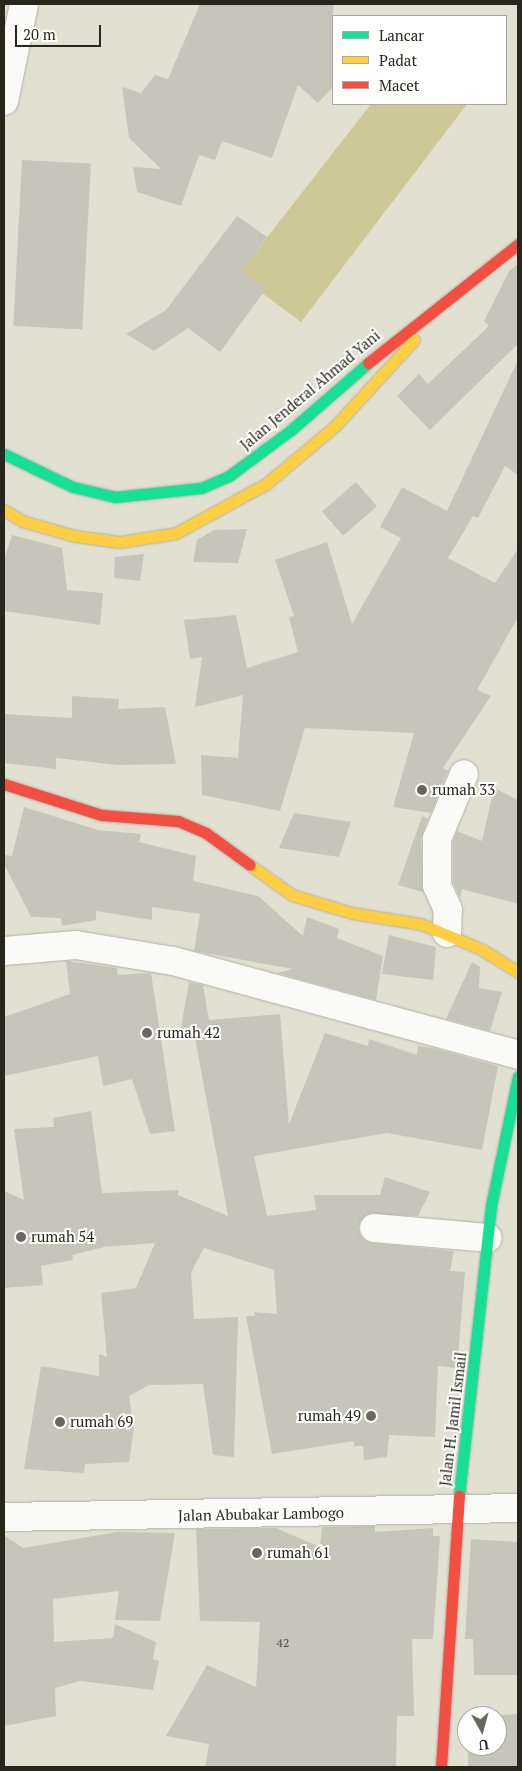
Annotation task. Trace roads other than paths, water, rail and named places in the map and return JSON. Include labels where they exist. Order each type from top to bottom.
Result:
[{"type":"main road","name":"Jalan Jenderal Ahmad Yani","points":[[4,454],[15,464],[73,487],[115,498],[201,488],[229,476],[291,430],[406,330],[434,313],[518,244]]},
{"type":"main road","name":"Jalan Jenderal Ahmad Yani","points":[[4,510],[22,521],[74,536],[120,542],[176,533],[266,484],[335,426],[406,351],[434,313]]},
{"type":"main road","points":[[4,784],[102,815],[178,821],[206,833],[292,895],[446,933],[518,972]]},
{"type":"main road","name":"Jalan H. Jamil Ismail","points":[[441,1767],[457,1511],[488,1238],[508,1113],[518,1077]]},
{"type":"street","points":[[4,101],[24,4]]},
{"type":"street","points":[[446,933],[448,910],[437,885],[437,840],[464,774]]},
{"type":"street","points":[[4,951],[76,944],[155,958],[518,1055]]},
{"type":"street","points":[[374,1228],[488,1238]]},
{"type":"street","name":"Jalan Abubakar Lambogo","points":[[4,1517],[457,1511],[518,1508]]},
{"type":"place","name":"rumah 33","points":[[422,790]]},
{"type":"place","name":"rumah 42","points":[[147,1033]]},
{"type":"place","name":"rumah 54","points":[[21,1237]]},
{"type":"place","name":"rumah 49","points":[[371,1416]]},
{"type":"place","name":"rumah 69","points":[[60,1422]]},
{"type":"place","name":"rumah 61","points":[[257,1553]]}]
